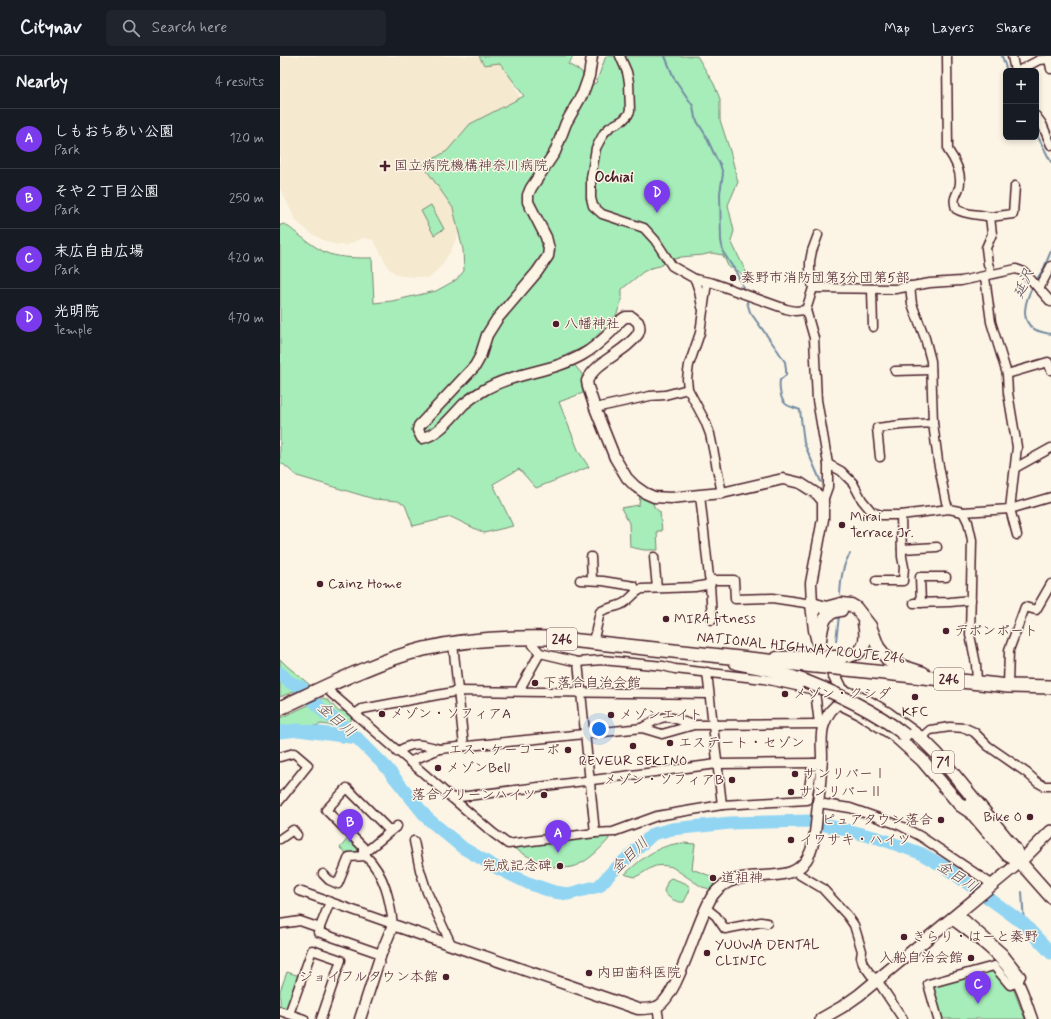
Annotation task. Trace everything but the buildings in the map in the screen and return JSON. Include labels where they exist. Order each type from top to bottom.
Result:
[{"type":"highway","name":"NATIONAL HIGHWAY ROUTE 246","points":[[280,708],[371,668],[423,649],[487,639],[513,637],[551,638],[749,659],[845,663],[937,678],[1008,686],[1051,687]]},
{"type":"main road","points":[[840,703],[840,690],[819,646],[815,630],[812,604],[826,608],[846,604],[851,605],[860,613],[870,626],[882,653],[889,661],[937,678]]},
{"type":"main road","points":[[819,646],[822,623],[828,614],[833,611],[860,613]]},
{"type":"main road","points":[[845,663],[863,647],[866,636],[860,613]]},
{"type":"main road","name":"71","points":[[680,652],[768,669],[804,681],[870,711],[905,735],[926,755],[965,801],[972,813],[1008,855],[1020,862],[1051,897]]},
{"type":"main road","name":"71","points":[[840,690],[866,701],[888,714],[921,738],[937,754],[1015,849],[1020,862]]},
{"type":"main road","name":"71","points":[[840,703],[860,713],[893,734],[922,760],[960,805],[972,813]]},
{"type":"main road","points":[[820,1019],[842,1007],[877,980],[992,886],[1020,862],[1051,832]]},
{"type":"street","points":[[592,56],[589,76],[583,93],[566,123],[555,152],[528,195],[528,202],[546,237],[549,249],[548,256],[537,272],[497,319],[487,335],[480,357],[475,366],[419,426],[418,430],[422,438],[429,437],[444,425],[465,403],[483,390],[507,379],[567,362],[582,355],[612,330],[620,321],[626,317],[632,317],[638,322],[640,330],[638,334],[594,371],[587,381],[595,408],[615,458],[627,478],[635,486],[654,497],[671,498],[722,493],[783,479],[800,483],[817,494],[823,501]]},
{"type":"street","points":[[620,56],[629,82],[630,111],[623,120],[610,127],[604,133],[596,148],[591,178],[593,206],[602,214],[644,228],[655,240],[672,266],[695,278],[786,309],[795,311],[806,310]]},
{"type":"street","points":[[947,56],[948,150],[954,157],[959,177],[959,187],[954,196],[956,210],[959,212],[980,214],[990,217],[1013,214],[1017,198],[1015,186]]},
{"type":"street","points":[[1012,56],[1015,68]]},
{"type":"street","points":[[1022,68],[1039,60],[1050,59],[1051,69]]},
{"type":"street","points":[[1039,120],[1050,139]]},
{"type":"street","points":[[990,217],[992,234],[986,248],[991,322],[1007,374],[1008,393],[1017,447],[1010,509],[1018,535]]},
{"type":"street","points":[[593,643],[600,612],[605,608],[618,606],[625,603],[637,590],[706,585],[714,580],[734,580],[735,599],[772,598],[812,604],[811,583],[823,520],[823,501],[828,487],[828,464],[817,400],[814,338],[806,310],[813,288],[810,261],[818,234]]},
{"type":"street","points":[[1039,289],[1051,266]]},
{"type":"street","points":[[813,288],[895,289],[930,283],[961,281],[1016,269],[1024,272],[1051,302]]},
{"type":"street","points":[[695,278],[700,291],[702,311],[700,333],[689,365],[687,379],[688,388],[710,434],[722,493]]},
{"type":"street","points":[[702,311],[706,299],[707,282]]},
{"type":"street","points":[[910,286],[912,304],[925,338],[931,361],[933,423],[938,461],[946,502],[949,509]]},
{"type":"street","points":[[872,289],[873,327]]},
{"type":"street","points":[[1007,374],[1048,363]]},
{"type":"street","points":[[895,371],[931,370]]},
{"type":"street","points":[[595,408],[650,396],[665,395],[688,388]]},
{"type":"street","points":[[880,457],[876,424],[901,425],[933,423]]},
{"type":"street","points":[[1015,468],[1051,448]]},
{"type":"street","points":[[828,464],[841,471],[853,483],[862,500],[872,512],[881,515],[901,515],[949,509],[963,512],[1010,509],[1051,497]]},
{"type":"street","points":[[700,495],[709,577],[711,582],[712,620]]},
{"type":"street","points":[[963,512],[968,522],[972,540],[970,635],[976,664],[977,682]]},
{"type":"street","points":[[876,581],[903,584],[904,567],[901,515]]},
{"type":"street","points":[[902,549],[937,547]]},
{"type":"street","points":[[591,557],[592,580]]},
{"type":"street","points":[[654,557],[657,588]]},
{"type":"street","points":[[946,577],[920,577],[918,603],[971,600]]},
{"type":"street","points":[[580,580],[604,581],[634,586],[637,590]]},
{"type":"street","points":[[1008,686],[1009,650],[1025,607],[1036,610],[1051,584]]},
{"type":"street","points":[[453,644],[464,746]]},
{"type":"street","points":[[532,645],[540,653],[578,662],[602,660],[663,666],[675,669],[764,679],[815,691],[821,724],[822,748]]},
{"type":"street","points":[[521,691],[521,687],[540,653]]},
{"type":"street","points":[[578,662],[595,833]]},
{"type":"street","points":[[707,672],[722,805]]},
{"type":"street","points":[[355,714],[362,709],[459,691],[709,694]]},
{"type":"street","points":[[331,693],[397,752],[508,844],[613,832],[657,816],[722,805],[808,800],[828,727],[838,710],[840,703]]},
{"type":"street","points":[[821,724],[834,706],[840,703]]},
{"type":"street","points":[[642,728],[658,719],[665,717],[671,717],[694,725]]},
{"type":"street","points":[[410,762],[439,749],[642,728],[662,734],[694,725],[821,724]]},
{"type":"street","points":[[921,738],[930,730],[950,727],[965,728],[974,732],[988,746],[1028,773],[1037,782],[1044,786],[1051,786]]},
{"type":"street","points":[[397,752],[407,746],[419,744],[439,749]]},
{"type":"street","points":[[280,756],[294,753],[308,764],[280,800]]},
{"type":"street","points":[[452,798],[717,764],[817,763]]},
{"type":"street","points":[[299,891],[393,925],[638,1009],[657,1007],[668,994],[684,965],[706,908],[713,895],[721,886],[730,881],[743,877],[770,876],[796,870],[810,854],[814,839],[818,805],[817,763]]},
{"type":"street","points":[[323,874],[338,884],[349,857],[364,855],[394,828],[347,788],[326,810],[363,847],[364,855],[375,867],[381,877],[388,896],[393,925],[381,954],[360,1019]]},
{"type":"street","points":[[818,805],[850,808],[899,825],[920,836],[992,886]]},
{"type":"street","points":[[280,840],[292,830],[297,834]]},
{"type":"street","points":[[414,841],[420,870],[427,892],[451,944]]},
{"type":"street","points":[[796,870],[800,875],[822,888],[847,914],[854,925],[862,951],[861,957],[863,964],[870,975],[877,980],[903,1019]]},
{"type":"street","points":[[330,902],[318,932],[381,954]]},
{"type":"street","points":[[706,908],[716,916],[725,929],[761,922],[766,923]]},
{"type":"street","points":[[959,913],[1005,963],[1018,982],[1032,1019]]},
{"type":"street","points":[[280,924],[300,921],[320,928]]},
{"type":"street","points":[[289,1014],[312,950],[341,960],[321,1019]]},
{"type":"street","points":[[938,1019],[928,984],[994,966],[1010,986],[1018,982]]},
{"type":"street","points":[[657,1007],[659,1019]]},
{"type":"street","points":[[280,1011],[304,1019]]},
{"type":"shaded area","name":"国立病院機構神奈川病院","points":[[280,56],[500,56],[522,102],[450,252],[442,265],[430,278],[400,276],[389,269],[372,239],[362,238],[347,245],[337,245],[327,242],[312,234],[296,221],[280,188]]},
{"type":"green space","points":[[479,56],[574,56],[568,64],[582,72],[586,87],[596,83],[606,56],[697,56],[714,84],[720,99],[720,120],[738,182],[728,205],[734,231],[731,241],[752,284],[735,268],[729,268],[723,255],[711,253],[681,257],[666,262],[660,266],[651,268],[643,272],[622,289],[622,300],[616,316],[588,345],[566,355],[582,374],[583,393],[559,402],[579,452],[589,467],[536,488],[519,469],[493,484],[513,526],[484,533],[451,517],[413,526],[405,505],[398,501],[374,499],[297,476],[283,464],[280,465],[280,225],[285,224],[312,245],[329,254],[355,258],[372,258],[374,303],[392,301],[436,291],[456,280],[464,271],[463,250],[453,208],[423,165],[447,151],[470,124],[524,96],[500,63],[484,65]]},
{"type":"green space","points":[[431,205],[444,229],[434,235],[421,211]]},
{"type":"green space","points":[[640,494],[653,501],[654,507],[660,512],[662,531],[657,531],[658,550],[644,550],[630,547],[629,523],[621,508],[639,505]]},
{"type":"green space","points":[[280,659],[287,666],[310,685],[280,697]]},
{"type":"green space","points":[[324,698],[339,712],[343,711],[350,713],[352,718],[349,724],[343,727],[321,724],[316,726],[289,726],[280,728],[280,718]]},
{"type":"green space","points":[[608,835],[609,839],[596,852],[573,867],[562,868],[539,862],[510,846]]},
{"type":"green space","points":[[349,837],[360,848],[357,855],[348,852],[347,854],[340,848]]},
{"type":"green space","points":[[684,843],[695,844],[692,869],[713,877],[714,884],[710,889],[702,887],[672,867],[660,865],[656,866],[635,877],[625,874],[645,857],[659,849]]},
{"type":"green space","points":[[671,878],[685,883],[690,887],[684,902],[672,900],[664,891],[668,880]]},
{"type":"green space","points":[[989,970],[996,973],[1008,989],[1013,988],[1025,1019],[941,1019],[933,987]]},
{"type":"green space","points":[[287,972],[300,976],[289,1008],[286,1010],[280,1008],[280,991]]},
{"type":"waterway","points":[[665,56],[674,78],[693,106],[695,118],[720,164],[723,174],[720,193],[721,240],[723,252],[736,272],[743,287]]},
{"type":"waterway","name":"延沢","points":[[1002,56],[1006,68]]},
{"type":"waterway","name":"延沢","points":[[1039,139],[1051,162]]},
{"type":"waterway","name":"延沢","points":[[1035,282],[1044,268],[1051,251]]},
{"type":"waterway","name":"延沢","points":[[1033,286],[1026,303],[1025,316],[1030,326],[1041,332],[1051,334]]},
{"type":"waterway","points":[[747,302],[750,312],[785,362],[786,375],[780,380],[781,397],[787,405],[800,410],[804,443],[821,482]]},
{"type":"waterway","points":[[840,594],[841,578],[850,554]]},
{"type":"waterway","points":[[836,641],[839,616]]},
{"type":"waterway","name":"金目川","points":[[280,673],[289,682],[301,687],[325,713],[339,722],[357,738],[386,767],[427,818],[463,848],[499,869],[528,883],[554,892],[568,894],[599,886],[653,834],[672,829],[730,823],[809,821],[878,838],[920,853],[943,866],[1024,924],[1051,953]]},
{"type":"waterway","points":[[280,732],[299,730],[357,738]]},
{"type":"waterway","name":"延沢","points":[[1022,892],[1024,924]]},
{"type":"place","name":"国立病院機構神奈川病院","points":[[385,166]]},
{"type":"place","name":"光明院","points":[[657,213]]},
{"type":"place","name":"秦野市消防団第3分団第5部","points":[[733,278]]},
{"type":"place","name":"八幡神社","points":[[556,324]]},
{"type":"place","name":"Mirai Terrace Jr.","points":[[842,525]]},
{"type":"place","name":"Cainz Home","points":[[320,584]]},
{"type":"place","name":"MIRA fitness","points":[[666,619]]},
{"type":"place","name":"デボンポート","points":[[946,631]]},
{"type":"place","name":"下落合自治会館","points":[[535,683]]},
{"type":"place","name":"メゾン・クシダ","points":[[785,694]]},
{"type":"place","name":"KFC","points":[[915,697]]},
{"type":"place","name":"メゾン・ソフィアA","points":[[382,714]]},
{"type":"place","name":"メゾンエイト","points":[[611,715]]},
{"type":"place","name":"エステート・セゾン","points":[[670,743]]},
{"type":"place","name":"REVEUR SEKINO","points":[[633,746]]},
{"type":"place","name":"エス・ケーコーポ","points":[[568,750]]},
{"type":"place","name":"メゾンBell","points":[[438,768]]},
{"type":"place","name":"サンリバーⅠ","points":[[795,774]]},
{"type":"place","name":"メゾン・ソフィアB","points":[[732,780]]},
{"type":"place","name":"サンリバーⅡ","points":[[791,792]]},
{"type":"place","name":"落合グリーンハイツ","points":[[544,795]]},
{"type":"place","name":"Bike O","points":[[1030,817]]},
{"type":"place","name":"ピュアタウン落合","points":[[941,820]]},
{"type":"place","name":"イワサキ・ハイツ","points":[[791,840]]},
{"type":"place","name":"そや２丁目公園","points":[[350,842]]},
{"type":"place","name":"しもおちあい公園","points":[[558,853]]},
{"type":"place","name":"完成記念碑","points":[[560,866]]},
{"type":"place","name":"道祖神","points":[[713,878]]},
{"type":"place","name":"きらり・はーと秦野","points":[[904,937]]},
{"type":"place","name":"YUUWA DENTAL CLINIC","points":[[707,953]]},
{"type":"place","name":"入船自治会館","points":[[971,958]]},
{"type":"place","name":"内田歯科医院","points":[[589,973]]},
{"type":"place","name":"ジョイフルタウン本館","points":[[446,977]]},
{"type":"place","name":"末広自由広場","points":[[978,1004]]},
{"type":"district","name":"Ochiai","points":[[614,178]]}]
